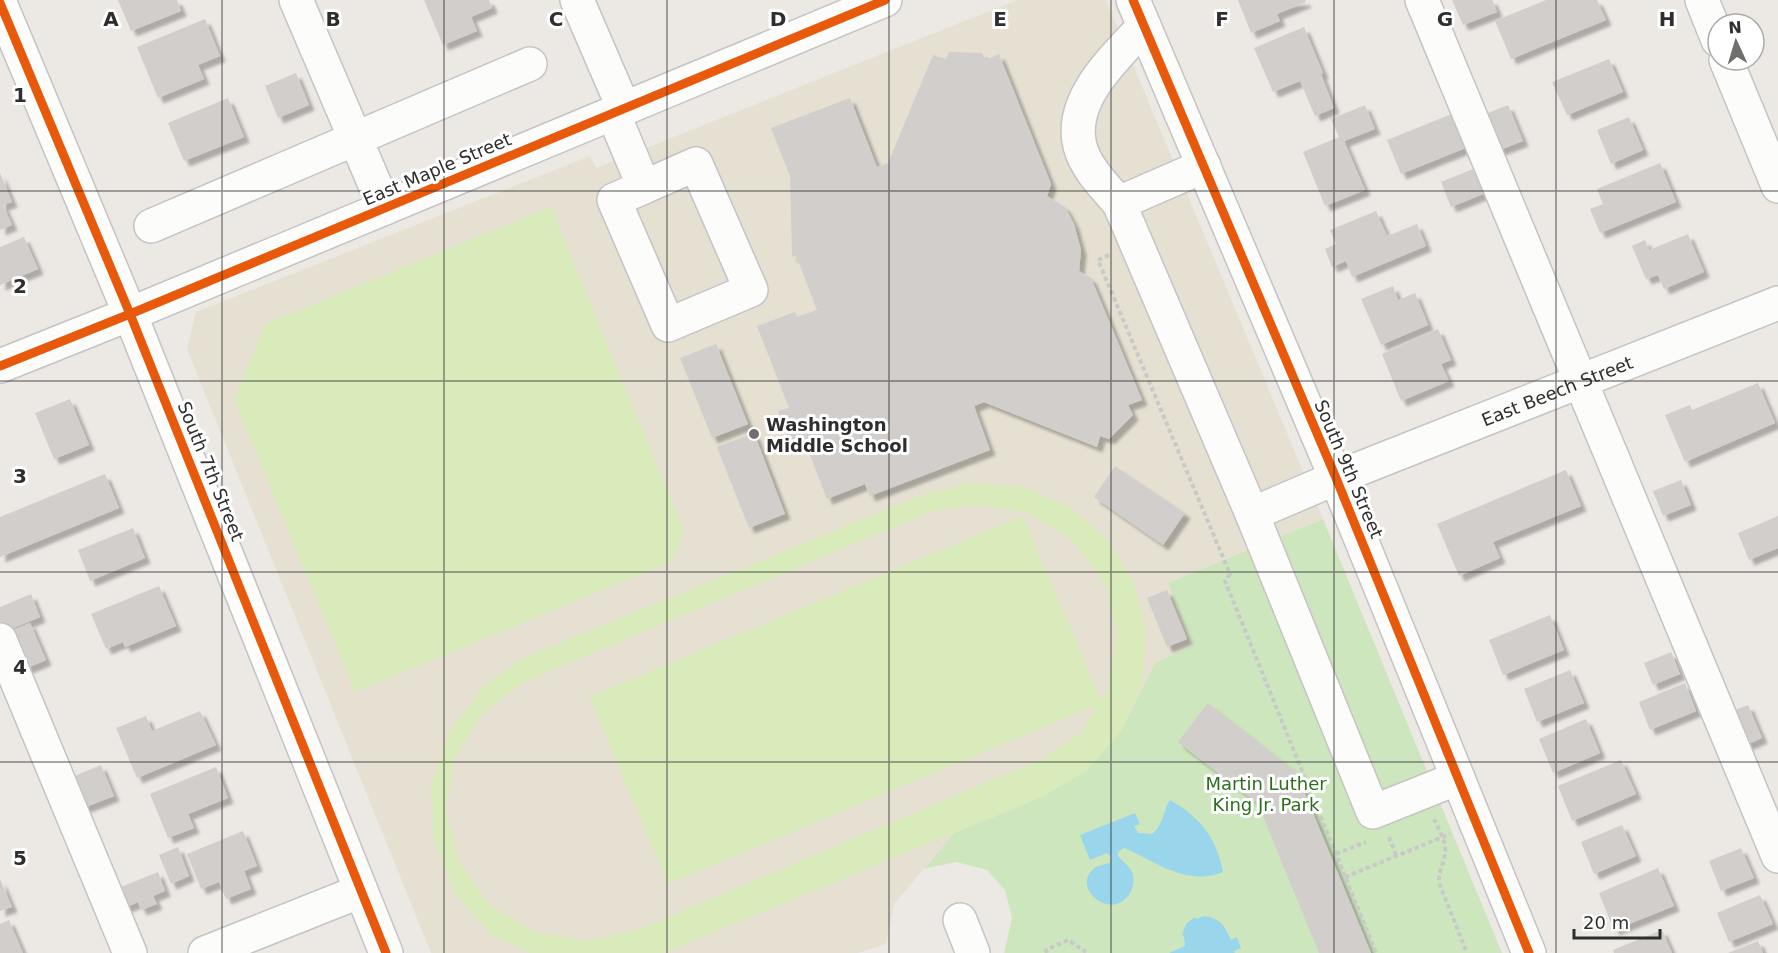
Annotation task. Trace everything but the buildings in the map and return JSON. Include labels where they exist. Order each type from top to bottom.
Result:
[{"type":"street","points":[[296,0],[385,208]]},
{"type":"street","points":[[577,0],[644,186]]},
{"type":"street","points":[[1422,0],[1778,856]]},
{"type":"street","name":"South 7th Street","points":[[0,3],[130,314],[386,953]]},
{"type":"street","name":"East Maple Street","points":[[0,366],[618,111],[868,3]]},
{"type":"street","points":[[1139,13],[1084,102],[1079,128],[1080,147],[1093,173],[1119,203],[1252,514],[1372,812],[1458,778]]},
{"type":"street","name":"South 9th Street","points":[[1139,13],[1336,478],[1529,953]]},
{"type":"street","points":[[151,226],[531,64]]},
{"type":"street","points":[[1731,72],[1778,186]]},
{"type":"street","points":[[696,164],[751,290],[668,326],[614,200],[644,186],[696,164]]},
{"type":"street","points":[[1119,203],[1204,166]]},
{"type":"street","name":"East Beech Street","points":[[1252,514],[1336,478],[1778,303]]},
{"type":"street","points":[[0,640],[130,953]]},
{"type":"street","points":[[205,953],[361,891]]},
{"type":"street","points":[[960,920],[973,953]]},
{"type":"path","points":[[1136,243],[1098,260],[1230,574],[1225,582],[1376,953]]},
{"type":"path","points":[[1428,790],[1432,799],[1432,815],[1442,837],[1445,854],[1439,871],[1439,883],[1467,953]]},
{"type":"path","points":[[1345,877],[1476,823]]},
{"type":"path","points":[[1388,834],[1397,855]]},
{"type":"path","points":[[1047,953],[1046,950],[1068,940],[1086,952]]},
{"type":"shaded area","name":"Washington Middle School","points":[[1017,0],[1106,0],[1323,519],[1168,583],[1192,646],[1155,663],[1121,731],[1044,796],[954,833],[894,904],[886,944],[858,953],[431,953],[187,349],[196,312],[590,156],[596,168]]},
{"type":"green space","points":[[551,207],[684,531],[673,561],[355,692],[234,399],[265,324]]},
{"type":"green space","points":[[970,483],[1022,487],[1069,506],[1108,540],[1135,584],[1146,633],[1142,685],[1121,731],[1088,770],[1044,796],[663,953],[530,953],[493,936],[455,894],[434,842],[431,786],[449,732],[483,687],[521,659],[921,495]],"holes":[[[975,504],[1028,513],[1073,541],[1105,584],[1117,635],[1108,688],[1101,700],[1023,516],[589,697],[668,884],[1097,705],[1081,733],[1044,758],[640,929],[588,941],[535,932],[490,905],[458,861],[446,810],[455,757],[483,713],[526,681],[933,511]]]},
{"type":"green space","name":"Martin Luther King Jr. Park","points":[[1323,519],[1502,953],[1004,953],[1012,918],[1005,890],[987,870],[956,862],[924,869],[954,833],[1044,796],[1121,731],[1155,663],[1192,646],[1168,583]]},
{"type":"water","points":[[1170,800],[1199,821],[1206,830],[1216,849],[1223,872],[1198,877],[1185,875],[1160,866],[1125,848],[1120,850],[1118,856],[1132,873],[1134,882],[1130,893],[1122,902],[1113,905],[1095,898],[1089,891],[1087,883],[1089,875],[1096,867],[1110,863],[1111,857],[1107,853],[1090,860],[1080,835],[1135,813],[1140,824],[1134,826],[1138,833],[1152,834],[1161,823]]},
{"type":"water","points":[[1204,916],[1221,924],[1231,940],[1237,937],[1241,948],[1234,951],[1235,953],[1169,953],[1185,946],[1182,935],[1186,924],[1195,917],[1196,919]]},
{"type":"cycle path","points":[[0,366],[885,0]]},
{"type":"cycle path","points":[[1133,0],[1336,478],[1529,953]]},
{"type":"cycle path","points":[[0,3],[130,314],[386,953]]},
{"type":"place","name":"Washington Middle School","points":[[754,434]]}]
